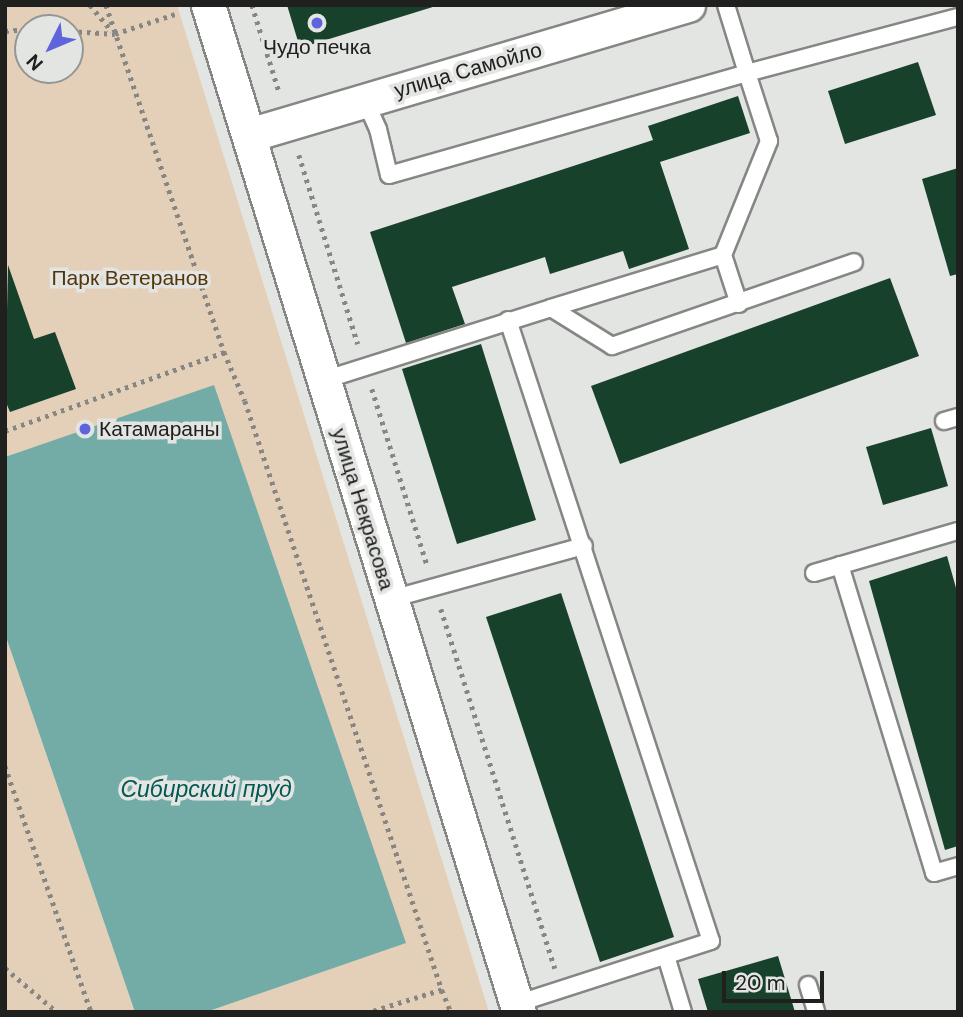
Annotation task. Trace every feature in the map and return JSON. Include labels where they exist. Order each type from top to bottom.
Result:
[{"type":"street","name":"улица Самойло","points":[[249,135],[688,5]]},
{"type":"street","name":"улица Некрасова","points":[[199,7],[249,135],[517,1008]]},
{"type":"lane","points":[[726,5],[769,141],[723,255],[739,304]]},
{"type":"lane","points":[[365,100],[378,129],[389,175],[747,73],[958,17]]},
{"type":"lane","points":[[324,380],[508,320],[723,255]]},
{"type":"lane","points":[[551,308],[612,346],[854,262]]},
{"type":"lane","points":[[508,320],[711,941],[562,989],[517,1008]]},
{"type":"lane","points":[[814,573],[957,533]]},
{"type":"lane","points":[[391,599],[583,546]]},
{"type":"lane","points":[[840,565],[934,873],[958,866]]},
{"type":"lane","points":[[666,956],[683,1012]]},
{"type":"lane","points":[[808,985],[816,1012]]},
{"type":"path","points":[[90,5],[115,34]]},
{"type":"path","points":[[106,5],[224,352],[245,401],[451,1012]]},
{"type":"path","points":[[252,5],[562,989]]},
{"type":"path","points":[[84,32],[115,34],[199,7]]},
{"type":"path","points":[[279,91],[292,87]]},
{"type":"path","points":[[5,430],[224,352]]},
{"type":"path","points":[[5,766],[91,1012]]},
{"type":"path","points":[[5,968],[57,1012]]},
{"type":"path","points":[[371,1012],[442,990]]},
{"type":"green space","name":"Парк Ветеранов","points":[[5,5],[177,5],[489,1012],[206,1012],[405,943],[214,386],[5,457]]},
{"type":"green space","points":[[5,634],[135,1012],[5,1012]]},
{"type":"water","name":"Сибирский пруд","points":[[214,385],[406,943],[206,1012],[135,1012],[5,634],[5,457]]},
{"type":"building","points":[[287,5],[436,5],[436,6],[300,48]]},
{"type":"building","points":[[918,62],[936,115],[845,144],[828,91]]},
{"type":"building","points":[[738,96],[750,133],[660,162],[689,249],[629,269],[623,251],[550,274],[545,257],[452,287],[465,324],[406,343],[370,232],[653,140],[648,126]]},
{"type":"building","points":[[958,168],[958,274],[950,276],[922,179]]},
{"type":"building","points":[[8,265],[34,339],[55,332],[76,389],[10,412],[5,400]]},
{"type":"building","points":[[890,278],[919,356],[620,464],[591,386]]},
{"type":"building","points":[[481,344],[536,520],[457,544],[402,369]]},
{"type":"building","points":[[931,428],[948,486],[883,505],[866,447]]},
{"type":"building","points":[[947,556],[958,595],[958,846],[945,850],[869,581]]},
{"type":"building","points":[[561,593],[674,937],[600,962],[486,617]]},
{"type":"building","points":[[778,956],[795,1012],[708,1012],[698,979]]},
{"type":"place","name":"Чудо печка","points":[[317,23]]},
{"type":"place","name":"Катамараны","points":[[85,429]]}]
